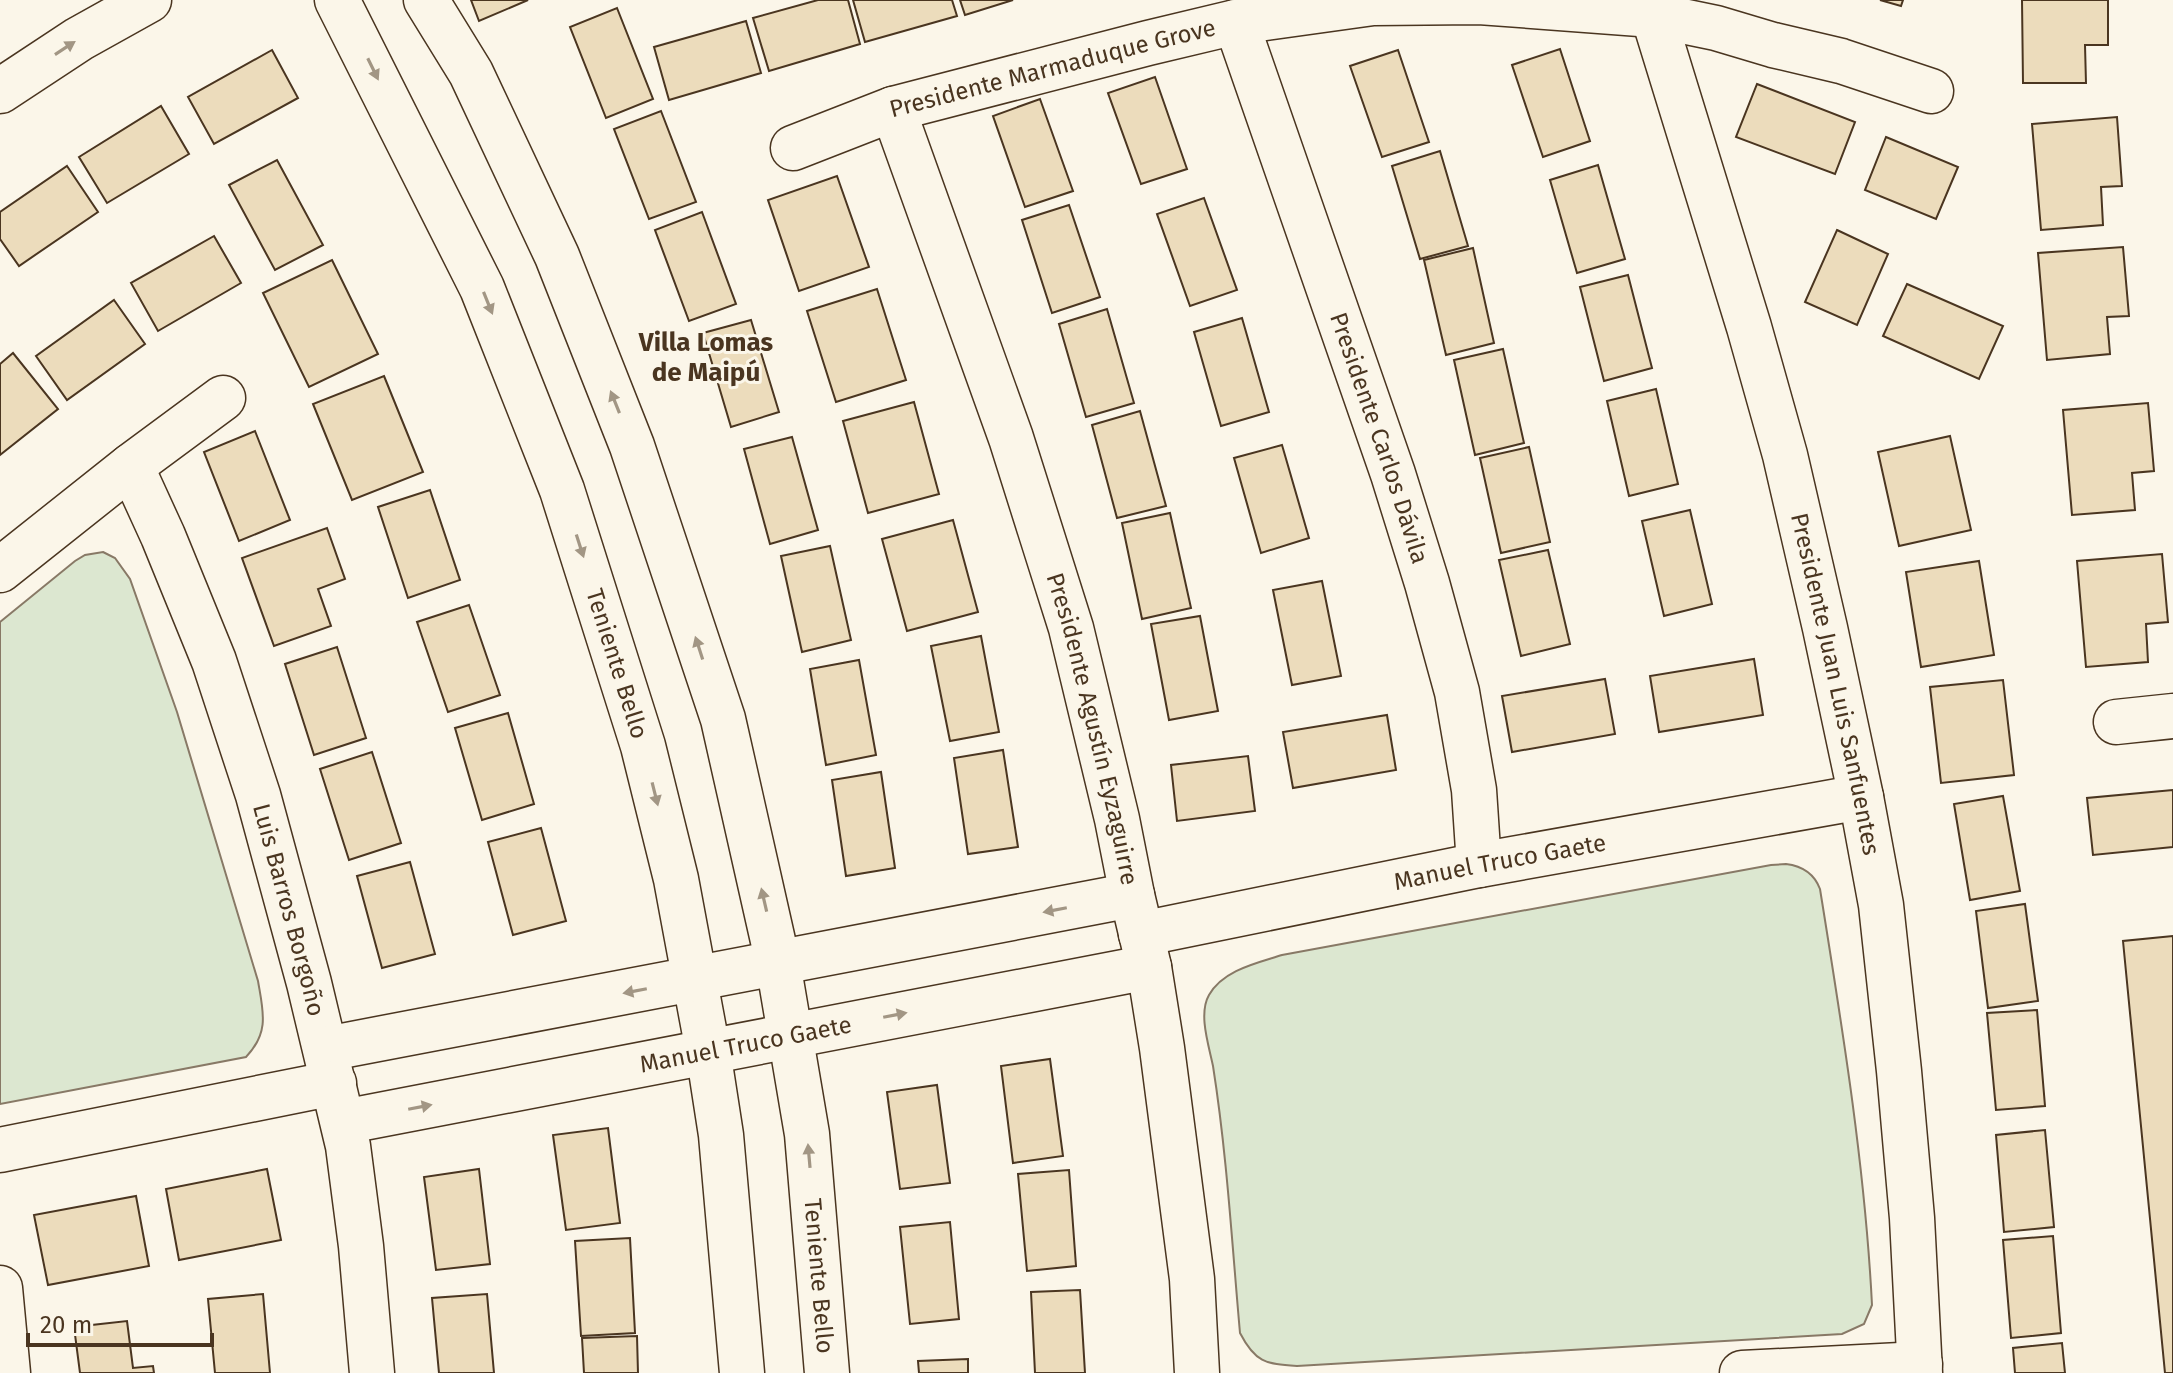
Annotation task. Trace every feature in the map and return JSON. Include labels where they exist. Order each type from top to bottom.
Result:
[{"type":"street","points":[[0,91],[79,39],[149,0]]},
{"type":"street","name":"Teniente Bello","points":[[337,0],[482,288],[562,490],[643,746],[676,879],[708,1051],[721,1135],[742,1373]]},
{"type":"street","name":"Teniente Bello","points":[[426,0],[471,73],[557,256],[632,446],[723,719],[778,963],[807,1134],[827,1373]]},
{"type":"street","name":"Presidente Marmaduque Grove","points":[[793,148],[893,109],[1236,22],[1373,3],[1479,2],[1653,15],[1841,61],[1931,91]]},
{"type":"street","name":"Presidente Juan Luis Sanfuentes","points":[[1653,15],[1785,455],[1861,797],[1881,905],[1899,1071],[1912,1218],[1920,1368]]},
{"type":"street","name":"Presidente Carlos Dávila","points":[[1236,22],[1393,474],[1427,583],[1457,692],[1474,790],[1479,865]]},
{"type":"street","name":"Presidente Agustín Eyzaguirre","points":[[893,109],[1007,424],[1071,628],[1117,819],[1162,1048],[1192,1279],[1197,1373]]},
{"type":"street","points":[[0,570],[223,398]]},
{"type":"street","name":"Luis Barros Borgoño","points":[[131,466],[163,536],[219,676],[258,795],[334,1085],[361,1246],[372,1373]]},
{"type":"street","points":[[2116,722],[2173,716]]},
{"type":"street","name":"Manuel Truco Gaete","points":[[334,1085],[708,1051],[791,1035],[1141,932],[1479,865],[1861,797]]},
{"type":"street","name":"Manuel Truco Gaete","points":[[0,1150],[334,1085],[695,979],[778,963],[1141,932]]},
{"type":"street","points":[[0,1288],[8,1373]]},
{"type":"street","points":[[1742,1373],[1920,1368]]},
{"type":"green space","points":[[103,552],[115,558],[130,579],[177,712],[258,981],[263,1012],[262,1030],[246,1057],[0,1104],[0,622],[75,561],[85,555]]},
{"type":"green space","points":[[1786,864],[1807,871],[1820,889],[1864,1201],[1872,1305],[1864,1324],[1842,1334],[1297,1366],[1277,1364],[1256,1356],[1240,1333],[1222,1133],[1204,1021],[1206,1003],[1215,986],[1232,973],[1282,955]]},
{"type":"building","points":[[471,0],[528,0],[479,21]]},
{"type":"building","points":[[818,0],[848,0],[860,44],[769,71],[753,18]]},
{"type":"building","points":[[853,0],[952,0],[957,16],[865,42]]},
{"type":"building","points":[[960,0],[1013,0],[965,15]]},
{"type":"building","points":[[1880,0],[1903,0],[1901,6]]},
{"type":"building","points":[[2022,0],[2108,0],[2108,45],[2085,45],[2086,83],[2023,83]]},
{"type":"building","points":[[617,8],[653,99],[606,118],[570,27]]},
{"type":"building","points":[[746,21],[761,73],[669,100],[654,47]]},
{"type":"building","points":[[1560,49],[1590,141],[1543,157],[1512,65]]},
{"type":"building","points":[[272,50],[298,98],[214,144],[188,97]]},
{"type":"building","points":[[1398,50],[1429,142],[1382,157],[1350,66]]},
{"type":"building","points":[[1155,77],[1187,169],[1141,184],[1108,93]]},
{"type":"building","points":[[1757,84],[1855,122],[1835,174],[1736,137]]},
{"type":"building","points":[[1040,99],[1073,191],[1025,207],[993,116]]},
{"type":"building","points":[[161,106],[189,154],[107,203],[79,157]]},
{"type":"building","points":[[661,111],[696,202],[649,219],[614,129]]},
{"type":"building","points":[[2117,117],[2122,186],[2101,187],[2103,225],[2041,230],[2032,124]]},
{"type":"building","points":[[1886,137],[1958,167],[1936,219],[1865,190]]},
{"type":"building","points":[[1440,151],[1468,246],[1420,259],[1392,166]]},
{"type":"building","points":[[277,160],[323,245],[275,270],[229,185]]},
{"type":"building","points":[[1598,165],[1625,259],[1577,273],[1550,180]]},
{"type":"building","points":[[67,166],[98,212],[19,266],[0,239],[0,212]]},
{"type":"building","points":[[837,176],[869,267],[799,291],[768,200]]},
{"type":"building","points":[[1204,198],[1237,290],[1190,306],[1157,214]]},
{"type":"building","points":[[1069,205],[1100,297],[1052,313],[1022,220]]},
{"type":"building","points":[[702,212],[736,304],[689,321],[655,230]]},
{"type":"building","points":[[1837,230],[1888,254],[1857,325],[1805,302]]},
{"type":"building","points":[[214,236],[241,283],[158,331],[131,283]]},
{"type":"building","points":[[2123,247],[2129,316],[2107,317],[2110,354],[2047,360],[2038,253]]},
{"type":"building","points":[[1473,248],[1494,343],[1446,355],[1424,260]]},
{"type":"building","points":[[332,260],[378,354],[309,387],[263,293]]},
{"type":"building","points":[[1628,275],[1652,368],[1604,381],[1580,287]]},
{"type":"building","points":[[1907,284],[2003,326],[1979,379],[1883,336]]},
{"type":"building","points":[[877,289],[906,380],[836,402],[807,311]]},
{"type":"building","points":[[114,300],[145,344],[67,400],[36,356]]},
{"type":"building","points":[[1107,309],[1134,403],[1086,417],[1059,324]]},
{"type":"building","points":[[1242,318],[1269,412],[1221,426],[1194,332]]},
{"type":"building","points":[[751,320],[779,412],[731,427],[703,333]]},
{"type":"building","points":[[1503,349],[1524,443],[1475,455],[1454,360]]},
{"type":"building","points":[[13,353],[58,409],[0,455],[0,364]]},
{"type":"building","points":[[384,376],[423,472],[352,500],[313,404]]},
{"type":"building","points":[[1656,389],[1678,484],[1629,496],[1607,401]]},
{"type":"building","points":[[914,402],[939,494],[868,513],[843,421]]},
{"type":"building","points":[[2148,403],[2154,471],[2132,473],[2135,510],[2072,515],[2063,410]]},
{"type":"building","points":[[1140,411],[1166,506],[1117,518],[1092,425]]},
{"type":"building","points":[[255,431],[290,520],[239,541],[204,452]]},
{"type":"building","points":[[1950,436],[1971,530],[1899,546],[1878,452]]},
{"type":"building","points":[[792,437],[818,530],[770,544],[744,449]]},
{"type":"building","points":[[1282,445],[1309,538],[1261,553],[1234,458]]},
{"type":"building","points":[[1529,447],[1550,542],[1501,553],[1480,458]]},
{"type":"building","points":[[430,490],[460,580],[408,598],[378,507]]},
{"type":"building","points":[[1690,510],[1712,604],[1664,616],[1642,521]]},
{"type":"building","points":[[1170,513],[1191,608],[1142,619],[1122,523]]},
{"type":"building","points":[[953,520],[978,612],[907,631],[882,539]]},
{"type":"building","points":[[327,528],[345,579],[318,589],[331,626],[274,646],[242,558]]},
{"type":"building","points":[[830,546],[851,640],[802,652],[781,556]]},
{"type":"building","points":[[1548,550],[1570,644],[1521,656],[1499,560]]},
{"type":"building","points":[[2162,554],[2168,622],[2146,624],[2148,662],[2086,667],[2077,561]]},
{"type":"building","points":[[1979,561],[1994,655],[1921,667],[1906,572]]},
{"type":"building","points":[[1322,581],[1341,676],[1292,685],[1273,590]]},
{"type":"building","points":[[469,605],[500,695],[448,712],[417,622]]},
{"type":"building","points":[[1200,616],[1218,711],[1169,720],[1151,624]]},
{"type":"building","points":[[981,636],[999,732],[950,741],[931,646]]},
{"type":"building","points":[[337,647],[366,738],[314,755],[285,664]]},
{"type":"building","points":[[1754,659],[1763,715],[1659,732],[1650,676]]},
{"type":"building","points":[[859,660],[876,755],[826,765],[810,669]]},
{"type":"building","points":[[1605,679],[1615,734],[1512,752],[1502,696]]},
{"type":"building","points":[[2003,680],[2014,775],[1941,783],[1930,687]]},
{"type":"building","points":[[508,713],[534,804],[482,820],[455,728]]},
{"type":"building","points":[[1387,715],[1396,770],[1293,788],[1283,732]]},
{"type":"building","points":[[1003,750],[1018,847],[968,854],[954,758]]},
{"type":"building","points":[[372,752],[401,843],[349,860],[320,769]]},
{"type":"building","points":[[1248,756],[1255,811],[1177,821],[1171,765]]},
{"type":"building","points":[[881,772],[895,868],[846,876],[832,780]]},
{"type":"building","points":[[2173,790],[2173,847],[2093,855],[2087,798]]},
{"type":"building","points":[[2003,796],[2020,891],[1970,900],[1954,804]]},
{"type":"building","points":[[541,828],[566,921],[513,935],[488,842]]},
{"type":"building","points":[[410,862],[435,954],[382,968],[357,876]]},
{"type":"building","points":[[2025,904],[2038,1001],[1988,1008],[1976,911]]},
{"type":"building","points":[[2173,936],[2173,1373],[2165,1373],[2123,941]]},
{"type":"building","points":[[2037,1010],[2045,1106],[1996,1110],[1987,1013]]},
{"type":"building","points":[[1050,1059],[1063,1156],[1013,1163],[1001,1066]]},
{"type":"building","points":[[937,1085],[950,1183],[900,1189],[887,1092]]},
{"type":"building","points":[[608,1128],[620,1223],[566,1230],[553,1135]]},
{"type":"building","points":[[2045,1130],[2054,1227],[2004,1232],[1996,1135]]},
{"type":"building","points":[[267,1169],[281,1240],[179,1260],[166,1189]]},
{"type":"building","points":[[479,1169],[490,1264],[436,1270],[424,1177]]},
{"type":"building","points":[[1069,1170],[1076,1266],[1027,1271],[1018,1174]]},
{"type":"building","points":[[136,1196],[149,1266],[48,1285],[34,1215]]},
{"type":"building","points":[[950,1222],[959,1319],[910,1324],[900,1227]]},
{"type":"building","points":[[2053,1236],[2061,1333],[2011,1338],[2003,1240]]},
{"type":"building","points":[[630,1238],[635,1333],[581,1336],[575,1241]]},
{"type":"building","points":[[1080,1290],[1085,1373],[1035,1373],[1031,1292]]},
{"type":"building","points":[[263,1294],[270,1373],[215,1373],[208,1299]]},
{"type":"building","points":[[487,1294],[494,1373],[439,1373],[432,1298]]},
{"type":"building","points":[[127,1321],[133,1368],[153,1366],[154,1373],[80,1373],[74,1327]]},
{"type":"building","points":[[637,1336],[638,1373],[584,1373],[582,1338]]},
{"type":"building","points":[[2062,1343],[2065,1373],[2015,1373],[2013,1348]]},
{"type":"building","points":[[968,1359],[968,1373],[919,1373],[918,1361]]},
{"type":"district","name":"Villa Lomas de Maipú","points":[[706,357]]}]
